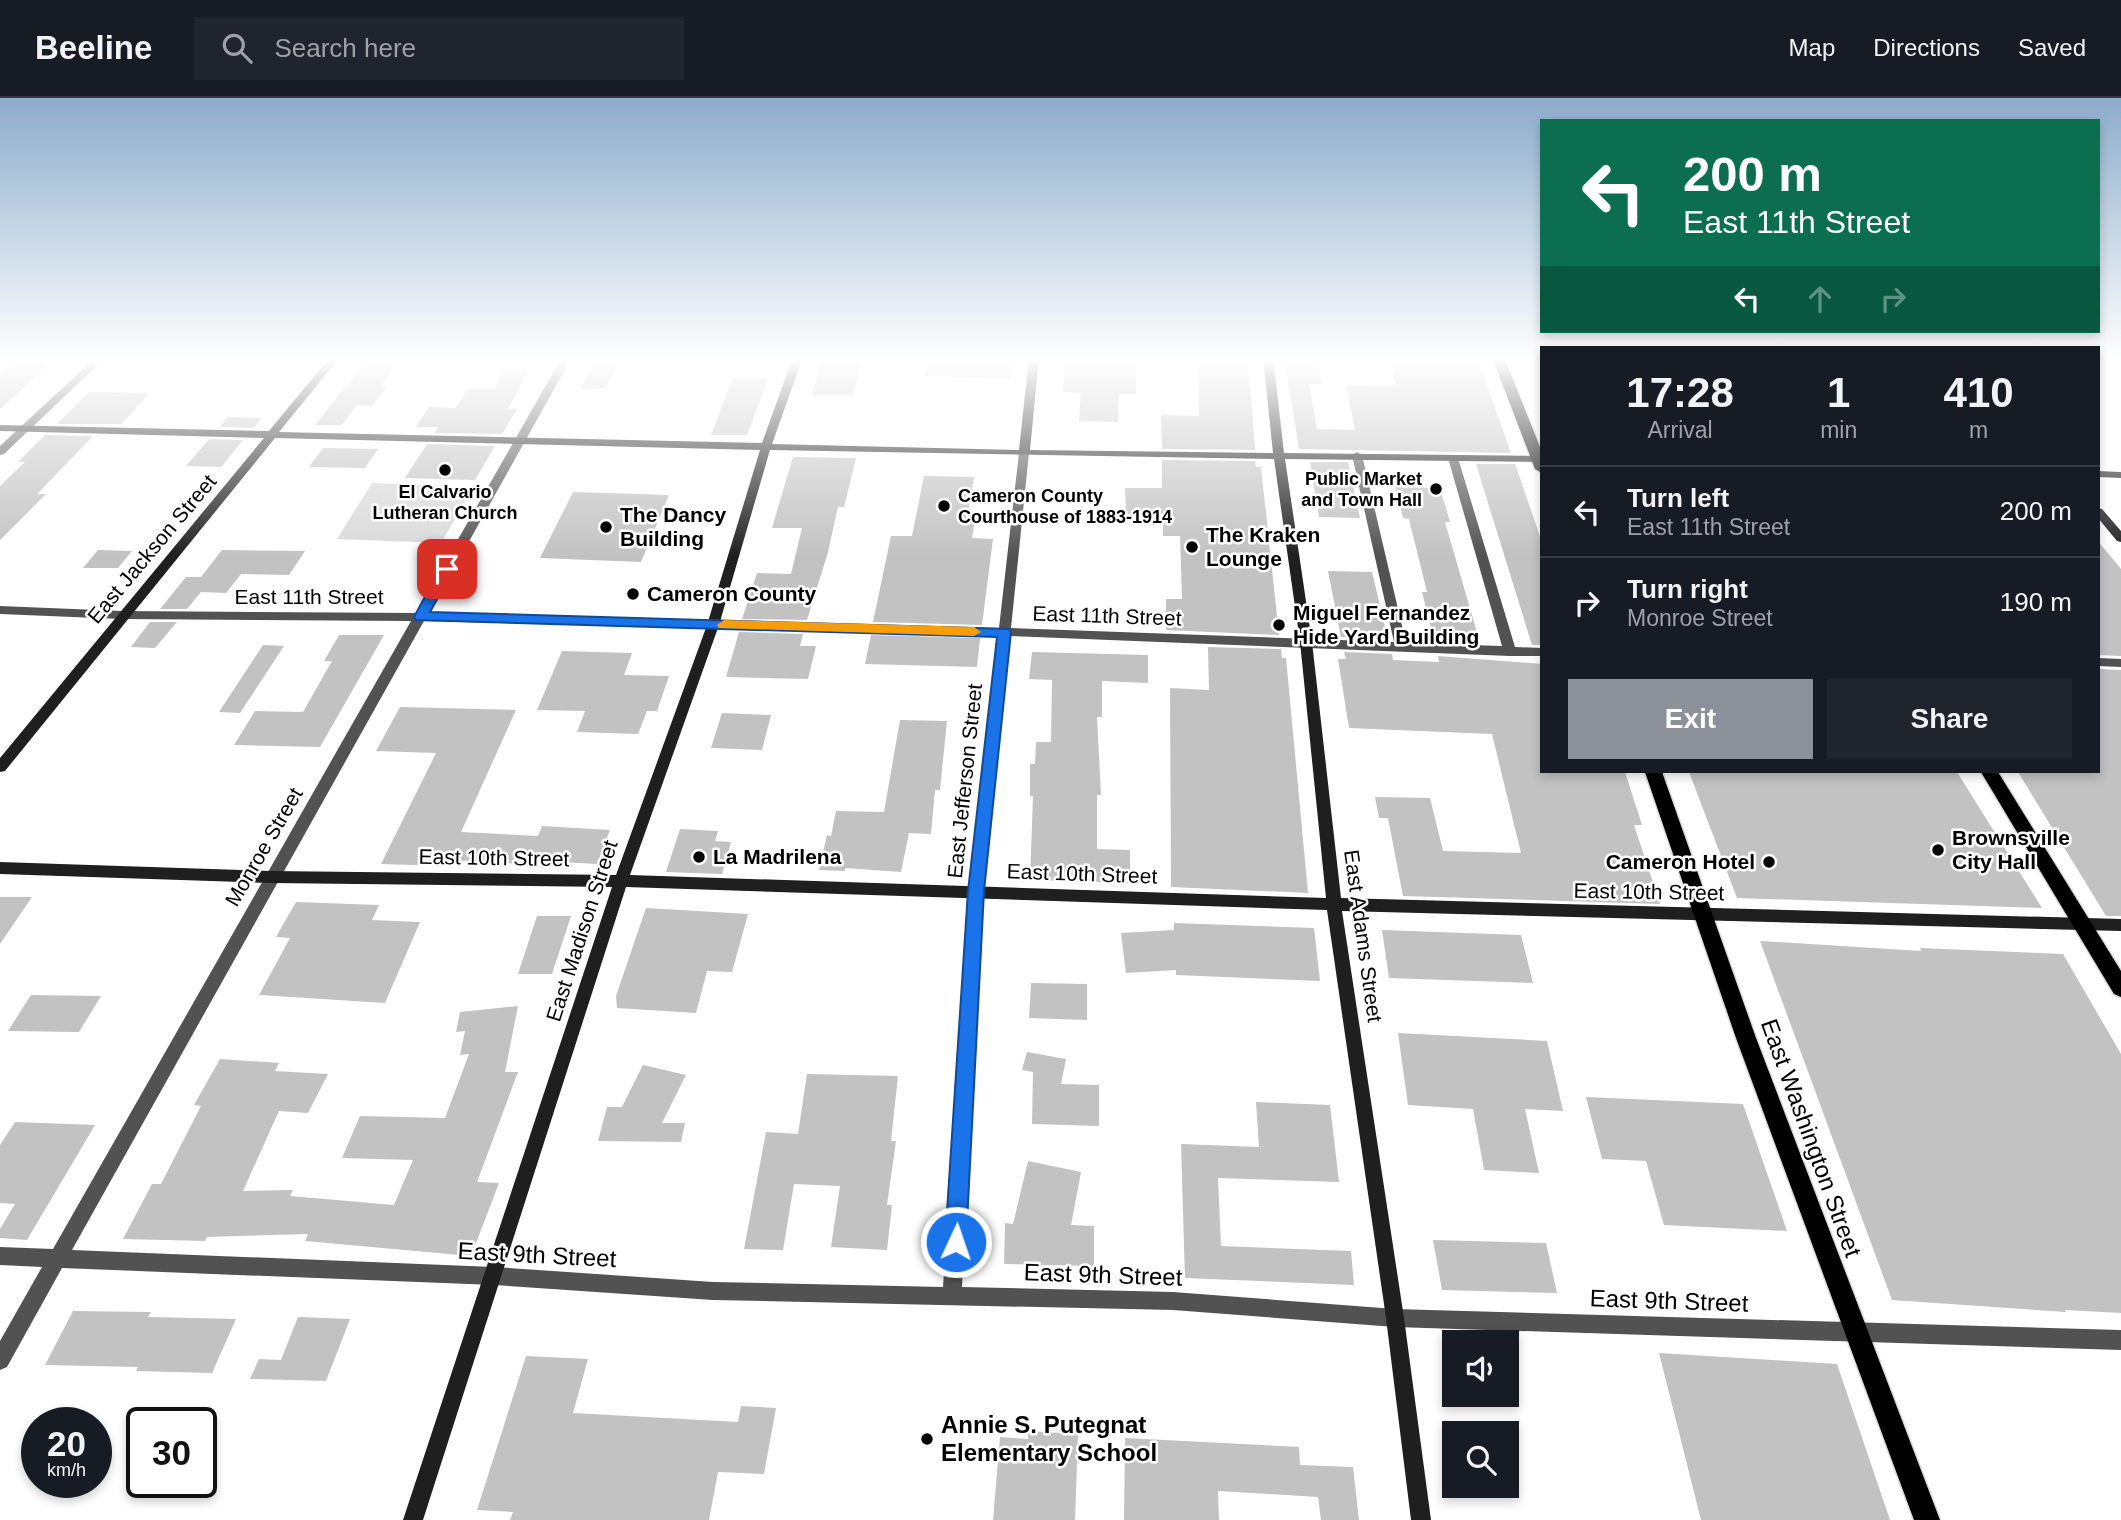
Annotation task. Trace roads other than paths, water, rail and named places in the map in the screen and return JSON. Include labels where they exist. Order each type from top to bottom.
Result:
[{"type":"main road","name":"East Jackson Street","points":[[0,767],[281,423]]},
{"type":"main road","name":"East Madison Street","points":[[413,1520],[495,1276],[621,881],[713,625],[774,423]]},
{"type":"main road","name":"East Jefferson Street","points":[[1024,453],[1027,423]]},
{"type":"main road","name":"East Adams Street","points":[[1275,423],[1306,642],[1334,905],[1395,1318],[1421,1520]]},
{"type":"main road","points":[[1525,423],[1540,460]]},
{"type":"main road","points":[[0,428],[1024,453],[1357,455],[1540,462]]},
{"type":"main road","points":[[2100,474],[2121,475]]},
{"type":"main road","points":[[2100,513],[2121,538]]},
{"type":"main road","name":"East Washington Street","points":[[1653,773],[1854,1331],[1927,1520]]},
{"type":"main road","points":[[1990,773],[2121,988]]},
{"type":"main road","name":"East 10th Street","points":[[0,868],[271,877],[621,881],[1334,905],[2121,925]]},
{"type":"street","points":[[0,452],[29,423]]},
{"type":"street","name":"Monroe Street","points":[[0,1360],[271,877],[421,617],[528,423]]},
{"type":"street","name":"East Jefferson Street","points":[[952,1296],[976,891],[1024,453]]},
{"type":"street","points":[[1357,455],[1401,647]]},
{"type":"street","points":[[1453,458],[1510,652]]},
{"type":"street","name":"East 11th Street","points":[[0,610],[122,615],[421,617],[1004,632],[1540,652]]},
{"type":"street","points":[[2100,662],[2121,663]]},
{"type":"street","name":"East 9th Street","points":[[0,1256],[495,1276],[713,1291],[1173,1301],[1395,1318],[2121,1340]]},
{"type":"place","name":"El Calvario Lutheran Church","points":[[445,470]]},
{"type":"place","name":"Public Market and Town Hall","points":[[1436,489]]},
{"type":"place","name":"Cameron County Courthouse of 1883-1914","points":[[944,506]]},
{"type":"place","name":"The Dancy Building","points":[[606,527]]},
{"type":"place","name":"The Kraken Lounge","points":[[1192,547]]},
{"type":"place","name":"Cameron County","points":[[633,594]]},
{"type":"place","name":"Miguel Fernandez Hide Yard Building","points":[[1279,625]]},
{"type":"place","name":"Brownsville City Hall","points":[[1938,850]]},
{"type":"place","name":"La Madrilena","points":[[699,857]]},
{"type":"place","name":"Cameron Hotel","points":[[1769,862]]},
{"type":"place","name":"Annie S. Putegnat Elementary School","points":[[927,1439]]}]
